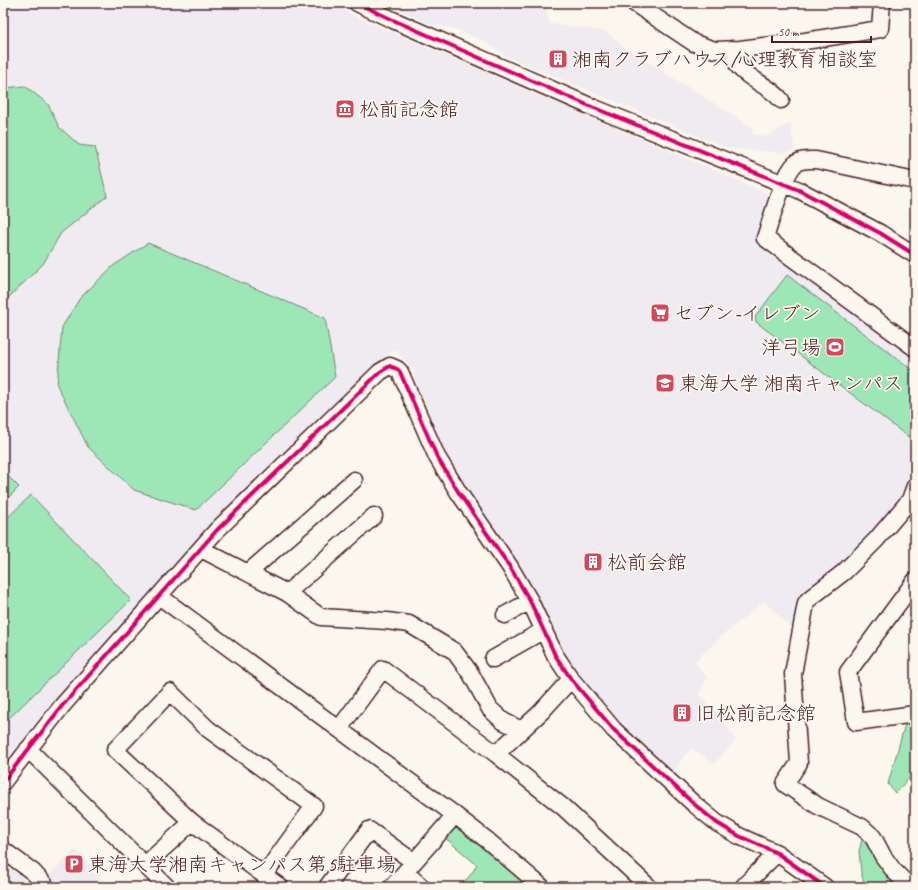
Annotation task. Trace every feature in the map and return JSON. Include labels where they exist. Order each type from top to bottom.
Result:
[{"type":"street","points":[[357,3],[592,107],[784,184],[880,233],[915,256]]},
{"type":"street","points":[[634,3],[694,42],[715,50],[805,41],[880,29],[882,3]]},
{"type":"street","points":[[732,49],[738,65],[746,74],[775,92],[782,100]]},
{"type":"street","points":[[915,181],[816,160],[803,160],[795,164],[789,173],[766,238],[915,348]]},
{"type":"street","points":[[3,782],[62,706],[217,530],[380,372],[390,366],[400,372],[437,457],[459,493],[510,567],[530,601],[555,655],[571,680],[614,730],[716,824],[777,853],[825,887]]},
{"type":"street","points":[[249,572],[288,529],[330,492],[354,480]]},
{"type":"street","points":[[915,486],[910,500],[876,540],[844,572],[809,599],[806,603],[793,674],[799,762],[785,784],[818,806],[862,827],[873,837],[883,856],[894,871],[903,880],[915,887]]},
{"type":"street","points":[[287,593],[321,571],[348,531],[374,516]]},
{"type":"street","points":[[201,549],[249,572],[287,593],[321,617],[387,621],[409,624],[454,651],[471,674],[490,708],[503,721],[521,730]]},
{"type":"street","points":[[915,581],[848,672],[856,722],[915,714]]},
{"type":"street","points":[[159,596],[455,815],[542,887]]},
{"type":"street","points":[[505,615],[530,601]]},
{"type":"street","points":[[493,659],[544,630]]},
{"type":"street","points":[[339,729],[383,669],[496,754],[563,807],[649,887]]},
{"type":"street","points":[[496,754],[541,712],[571,680]]},
{"type":"street","points":[[264,875],[314,806],[208,729],[170,692],[115,750],[192,822],[280,887]]},
{"type":"street","points":[[28,749],[167,887]]},
{"type":"street","points":[[392,887],[455,815]]},
{"type":"street","points":[[145,865],[192,822]]},
{"type":"street","points":[[327,887],[369,830],[410,867],[422,887]]},
{"type":"street","points":[[3,850],[33,872],[45,885]]},
{"type":"street","points":[[743,887],[777,853]]},
{"type":"shaded area","name":"東海大学 湘南キャンパス","points":[[3,3],[335,3],[352,15],[744,183],[773,197],[760,240],[915,356],[915,467],[905,498],[840,567],[795,632],[764,601],[722,636],[694,662],[707,677],[699,695],[715,711],[736,740],[714,764],[692,748],[682,759],[670,777],[618,729],[572,674],[519,567],[457,474],[416,393],[415,373],[395,349],[342,396],[221,516],[82,668],[3,766]]},
{"type":"shaded area","points":[[384,3],[547,3],[547,13],[550,24],[605,31],[624,47],[753,128],[752,133],[765,137],[791,123],[794,150],[788,153],[727,148],[506,56],[484,41],[456,29],[430,24]]},
{"type":"shaded area","name":"東海大学湘南キャンパス第5駐車場","points":[[76,850],[109,887],[51,887],[44,879]]},
{"type":"shaded area","points":[[3,862],[9,864],[34,887],[3,887]]},
{"type":"green space","points":[[25,86],[48,104],[59,127],[79,145],[95,147],[107,196],[61,233],[43,264],[3,303],[3,88]]},
{"type":"green space","points":[[148,243],[325,318],[335,377],[196,510],[134,490],[88,447],[57,385],[62,327],[80,298],[113,266]]},
{"type":"green space","name":"洋弓場","points":[[787,275],[915,372],[915,442],[756,322],[755,317]]},
{"type":"green space","points":[[3,471],[19,487],[3,503]]},
{"type":"green space","points":[[31,495],[131,600],[3,724],[3,522]]},
{"type":"green space","points":[[915,722],[915,772],[895,793],[888,784],[905,724]]},
{"type":"green space","points":[[456,821],[528,887],[457,887],[469,877],[477,865],[443,836]]},
{"type":"green space","points":[[866,824],[915,887],[865,887],[861,872],[859,851]]},
{"type":"cycle path","points":[[357,3],[592,107],[799,190],[880,233],[915,255]]},
{"type":"cycle path","points":[[3,782],[62,706],[217,530],[380,372],[390,366],[400,372],[437,457],[459,493],[510,567],[530,601],[555,655],[571,679],[614,730],[694,804],[717,823],[739,836],[777,853],[825,887]]},
{"type":"place","name":"湘南クラブハウス/心理教育相談室","points":[[558,59]]},
{"type":"place","name":"松前記念館","points":[[345,109]]},
{"type":"place","name":"セブン-イレブン","points":[[660,313]]},
{"type":"place","name":"洋弓場","points":[[835,347]]},
{"type":"place","name":"東海大学 湘南キャンパス","points":[[665,383]]},
{"type":"place","name":"松前会館","points":[[593,562]]},
{"type":"place","name":"旧松前記念館","points":[[682,713]]},
{"type":"place","name":"東海大学湘南キャンパス第5駐車場","points":[[74,864]]}]
